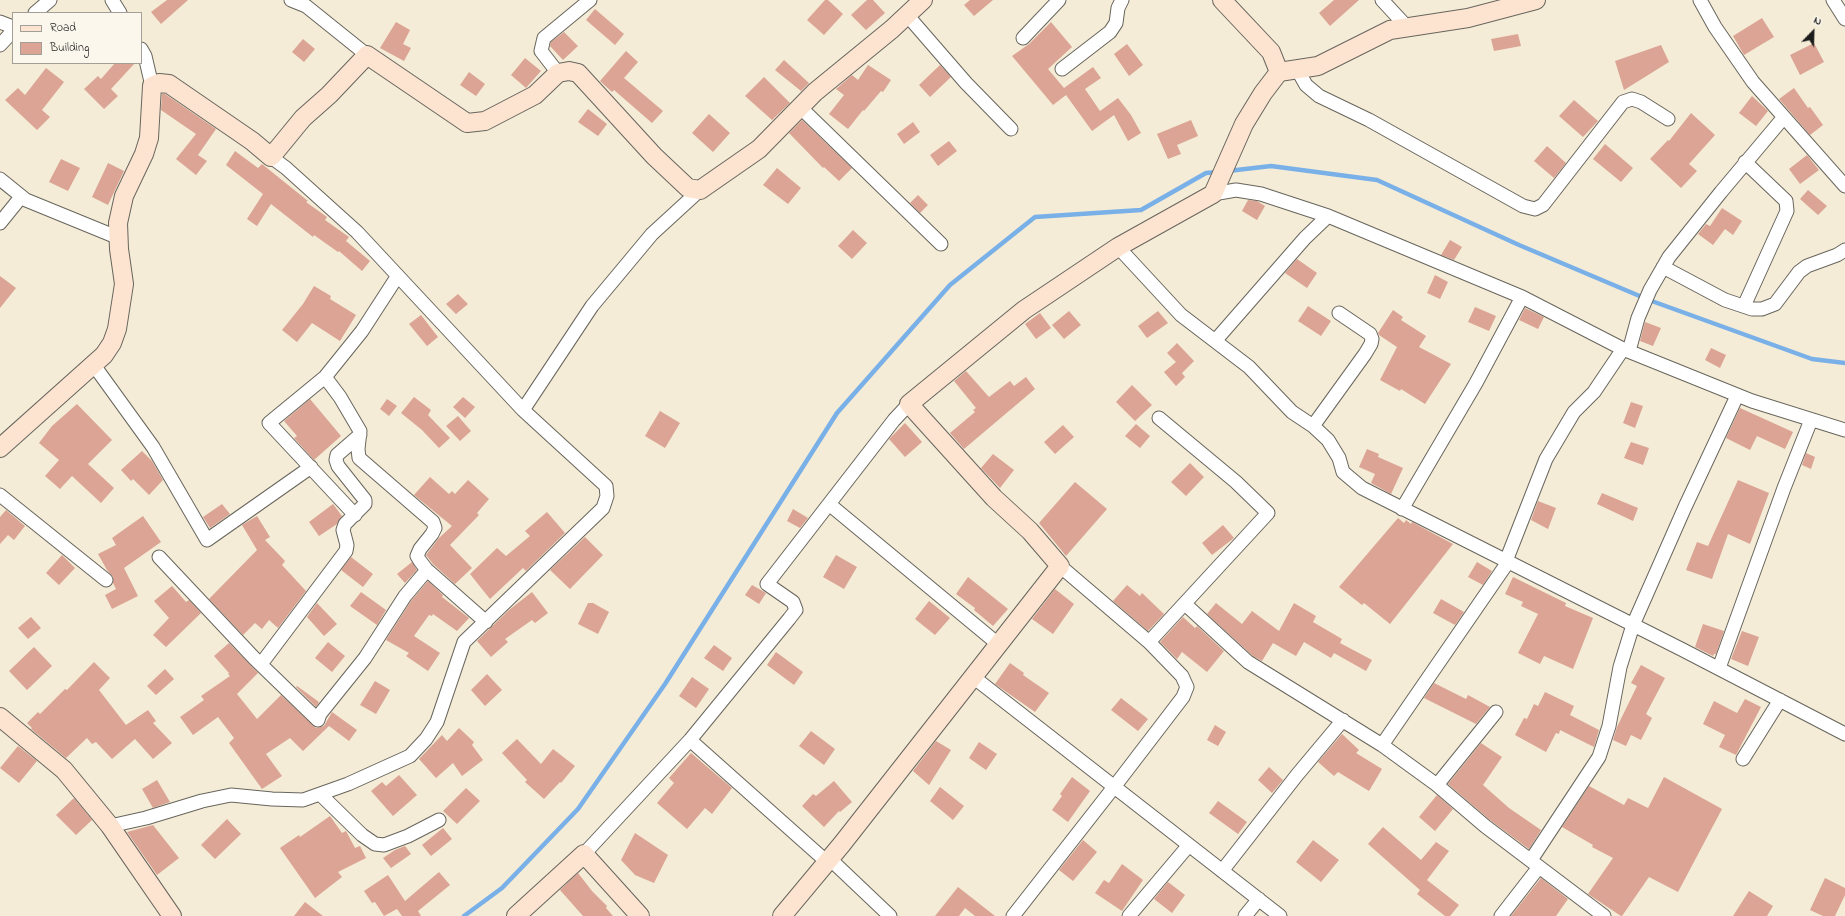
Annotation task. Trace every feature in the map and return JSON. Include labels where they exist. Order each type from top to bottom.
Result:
[{"type":"street","points":[[36,12],[50,0]]},
{"type":"street","points":[[112,0],[119,12]]},
{"type":"street","points":[[291,0],[306,6],[367,55],[467,123],[485,121],[535,95],[558,73],[569,71],[578,73],[654,156],[688,188],[700,190]]},
{"type":"street","points":[[558,73],[542,50],[544,38],[590,0]]},
{"type":"street","points":[[524,410],[592,306],[652,234],[700,190],[759,149],[815,92],[892,29],[923,0]]},
{"type":"street","points":[[1023,38],[1059,0]]},
{"type":"street","points":[[1062,69],[1110,32],[1116,23],[1118,8],[1122,0]]},
{"type":"street","points":[[1222,0],[1271,52],[1279,72]]},
{"type":"street","points":[[1382,0],[1407,27]]},
{"type":"street","points":[[1213,194],[1244,124],[1263,93],[1279,72],[1318,66],[1390,30],[1468,18],[1507,4],[1536,0]]},
{"type":"street","points":[[1700,0],[1715,27],[1753,82],[1845,186]]},
{"type":"street","points":[[1833,0],[1845,18]]},
{"type":"street","points":[[907,15],[966,83],[1011,129]]},
{"type":"street","points":[[0,22],[12,27]]},
{"type":"street","points":[[0,45],[12,32]]},
{"type":"street","points":[[0,448],[104,355],[112,343],[117,329],[124,284],[118,223],[124,196],[144,154],[149,138],[152,86],[145,56],[142,51]]},
{"type":"street","points":[[270,157],[303,118],[329,95],[367,55]]},
{"type":"street","points":[[1297,69],[1306,85],[1319,96],[1369,120],[1523,206],[1536,209],[1543,205],[1624,102],[1632,100],[1641,102],[1668,120]]},
{"type":"street","points":[[110,826],[146,818],[202,801],[230,795],[302,800],[362,778],[410,756],[426,739],[437,722],[464,642],[603,508],[607,496],[606,486],[524,410],[397,277],[357,232],[286,168],[270,157],[252,141],[169,84],[158,83],[152,86]]},
{"type":"street","points":[[800,107],[942,244]]},
{"type":"street","points":[[1382,744],[1507,562],[1549,453],[1574,412],[1594,392],[1626,350],[1650,290],[1669,257],[1784,116]]},
{"type":"street","points":[[1744,306],[1787,211],[1786,201],[1745,162]]},
{"type":"street","points":[[0,179],[21,197],[39,206],[119,238]]},
{"type":"street","points":[[516,916],[584,854],[690,740],[796,610],[793,602],[767,584],[894,420],[909,404],[1024,310],[1118,248],[1213,194],[1236,190],[1261,194],[1328,216],[1522,297],[1626,350],[1738,396],[1845,430]]},
{"type":"street","points":[[0,222],[21,197]]},
{"type":"street","points":[[1214,340],[1305,238],[1328,216]]},
{"type":"street","points":[[1118,248],[1181,315],[1249,367],[1292,412],[1313,426],[1328,440],[1339,458],[1344,472],[1362,488],[1719,668],[1845,734]]},
{"type":"street","points":[[1663,267],[1726,300],[1752,309],[1762,309],[1775,304],[1799,272],[1807,266],[1838,255],[1845,250]]},
{"type":"street","points":[[355,515],[269,423],[325,377],[362,331],[397,277]]},
{"type":"street","points":[[1402,509],[1476,383],[1522,297]]},
{"type":"street","points":[[1313,426],[1371,344],[1372,338],[1370,334],[1340,313]]},
{"type":"street","points":[[93,364],[153,446],[207,540],[311,467]]},
{"type":"street","points":[[325,377],[358,426],[360,435],[358,449],[359,458],[433,522],[435,528],[420,548],[417,556],[427,570],[486,622]]},
{"type":"street","points":[[1501,916],[1535,864],[1599,757],[1609,726],[1620,667],[1633,625],[1685,507],[1738,396]]},
{"type":"street","points":[[909,404],[994,498],[1030,531],[1060,566],[1149,642],[1182,676],[1187,687],[1183,697],[1013,916]]},
{"type":"street","points":[[1149,642],[1268,513],[1236,482],[1159,418]]},
{"type":"street","points":[[1719,668],[1784,488],[1811,420]]},
{"type":"street","points":[[261,664],[346,551],[347,545],[343,530],[345,524],[365,504],[365,500],[338,466],[336,460],[337,455],[360,435]]},
{"type":"street","points":[[0,495],[106,580]]},
{"type":"street","points":[[829,504],[998,644]]},
{"type":"street","points":[[160,557],[261,664],[318,720],[365,658],[405,596],[427,570]]},
{"type":"street","points":[[782,916],[829,860],[972,676],[1060,566]]},
{"type":"street","points":[[1185,604],[1248,662],[1382,744],[1437,785],[1486,826],[1604,916]]},
{"type":"street","points":[[972,676],[1280,916]]},
{"type":"street","points":[[1743,759],[1780,700]]},
{"type":"street","points":[[1437,785],[1496,712]]},
{"type":"street","points":[[0,717],[64,770],[110,826],[172,916]]},
{"type":"street","points":[[1222,871],[1342,720]]},
{"type":"street","points":[[690,740],[829,860],[890,916]]},
{"type":"street","points":[[320,794],[362,835],[375,844],[384,845],[408,836],[438,820]]},
{"type":"street","points":[[1129,916],[1189,845]]},
{"type":"street","points":[[584,854],[640,916]]},
{"type":"street","points":[[1245,916],[1259,899]]},
{"type":"building","points":[[167,0],[188,0],[161,24],[151,12]]},
{"type":"building","points":[[825,0],[828,0],[843,14],[824,35],[807,20]]},
{"type":"building","points":[[867,0],[873,0],[885,13],[866,30],[851,15]]},
{"type":"building","points":[[970,0],[993,0],[974,16],[964,5]]},
{"type":"building","points":[[1334,0],[1359,0],[1330,26],[1319,13]]},
{"type":"building","points":[[595,9],[624,34],[615,45],[586,20]]},
{"type":"building","points":[[1762,18],[1774,37],[1744,55],[1733,36]]},
{"type":"building","points":[[396,22],[410,30],[403,44],[411,48],[404,61],[380,48]]},
{"type":"building","points":[[1051,22],[1072,47],[1048,69],[1064,88],[1093,67],[1101,78],[1085,89],[1100,111],[1118,98],[1131,115],[1141,133],[1128,141],[1114,115],[1092,131],[1066,95],[1053,105],[1012,56],[1029,44]]},
{"type":"building","points":[[564,32],[578,46],[563,60],[550,46],[551,42]]},
{"type":"building","points":[[1518,34],[1521,46],[1494,51],[1491,39]]},
{"type":"building","points":[[303,39],[315,49],[304,62],[292,52]]},
{"type":"building","points":[[1814,43],[1824,62],[1800,75],[1790,55]]},
{"type":"building","points":[[1127,44],[1143,65],[1129,76],[1114,54]]},
{"type":"building","points":[[1661,45],[1669,62],[1624,90],[1615,61]]},
{"type":"building","points":[[626,51],[638,62],[624,78],[663,111],[652,123],[614,90],[612,92],[600,81]]},
{"type":"building","points":[[525,58],[541,71],[526,88],[511,75]]},
{"type":"building","points":[[784,60],[809,83],[801,91],[775,70]]},
{"type":"building","points":[[114,64],[134,64],[111,89],[118,96],[104,109],[84,89],[98,76],[101,79]]},
{"type":"building","points":[[868,65],[891,80],[883,92],[881,91],[864,111],[863,110],[848,129],[829,114],[844,95],[836,89],[852,75],[858,80]]},
{"type":"building","points":[[940,65],[951,77],[930,97],[919,85]]},
{"type":"building","points":[[46,68],[64,82],[42,110],[50,117],[37,130],[5,100],[18,88],[25,95]]},
{"type":"building","points":[[469,72],[485,84],[476,96],[460,85]]},
{"type":"building","points":[[764,77],[790,103],[772,120],[745,96]]},
{"type":"building","points":[[1794,88],[1808,108],[1810,107],[1823,125],[1810,135],[1779,99]]},
{"type":"building","points":[[162,94],[165,94],[216,129],[198,155],[207,161],[196,175],[176,159],[196,134],[161,110]]},
{"type":"building","points":[[1752,96],[1768,111],[1756,126],[1739,113]]},
{"type":"building","points":[[1574,100],[1598,121],[1583,137],[1559,116]]},
{"type":"building","points":[[588,109],[607,124],[598,136],[578,122]]},
{"type":"building","points":[[1691,113],[1715,135],[1689,164],[1697,171],[1681,188],[1650,159],[1668,140],[1669,141]]},
{"type":"building","points":[[709,114],[730,133],[713,152],[692,133]]},
{"type":"building","points":[[802,120],[852,168],[839,181],[824,167],[823,168],[789,133]]},
{"type":"building","points":[[1191,120],[1198,136],[1177,145],[1181,154],[1168,159],[1157,134]]},
{"type":"building","points":[[913,122],[920,132],[904,144],[897,134]]},
{"type":"building","points":[[949,141],[957,151],[938,166],[930,155]]},
{"type":"building","points":[[1605,144],[1633,168],[1621,182],[1593,159]]},
{"type":"building","points":[[1547,146],[1566,163],[1554,178],[1534,161]]},
{"type":"building","points":[[235,151],[258,168],[262,164],[308,201],[306,202],[327,217],[325,220],[349,237],[346,241],[370,261],[362,271],[339,251],[338,252],[314,235],[313,237],[271,204],[257,226],[247,219],[263,194],[226,165]]},
{"type":"building","points":[[1807,155],[1819,170],[1800,184],[1789,169]]},
{"type":"building","points":[[61,159],[80,168],[68,191],[49,182]]},
{"type":"building","points":[[108,163],[124,171],[108,205],[92,197]]},
{"type":"building","points":[[777,168],[801,188],[788,204],[763,185]]},
{"type":"building","points":[[1808,190],[1827,206],[1818,215],[1800,199]]},
{"type":"building","points":[[918,195],[928,205],[920,213],[910,203]]},
{"type":"building","points":[[1248,200],[1257,201],[1265,206],[1257,220],[1242,211]]},
{"type":"building","points":[[1722,208],[1742,221],[1733,235],[1725,229],[1713,245],[1698,234],[1706,224],[1710,226]]},
{"type":"building","points":[[853,230],[867,243],[852,259],[838,246]]},
{"type":"building","points":[[1450,240],[1462,247],[1454,260],[1441,255]]},
{"type":"building","points":[[1297,259],[1317,273],[1307,288],[1285,273]]},
{"type":"building","points":[[1435,275],[1448,282],[1440,299],[1427,293]]},
{"type":"building","points":[[0,276],[16,288],[0,308]]},
{"type":"building","points":[[314,286],[331,296],[330,299],[356,315],[340,341],[312,323],[297,342],[282,330],[303,304]]},
{"type":"building","points":[[458,294],[468,304],[456,314],[446,304]]},
{"type":"building","points":[[1308,306],[1331,321],[1321,336],[1298,321]]},
{"type":"building","points":[[1475,307],[1496,316],[1489,331],[1468,322]]},
{"type":"building","points":[[1525,308],[1544,317],[1538,329],[1519,320]]},
{"type":"building","points":[[1393,310],[1403,317],[1401,320],[1426,336],[1419,347],[1451,364],[1425,404],[1401,389],[1400,391],[1380,380],[1397,347],[1378,333]]},
{"type":"building","points":[[1069,311],[1081,325],[1064,339],[1052,325]]},
{"type":"building","points":[[1158,311],[1168,323],[1147,338],[1138,326]]},
{"type":"building","points":[[1040,313],[1051,328],[1036,339],[1025,324]]},
{"type":"building","points":[[421,315],[438,337],[427,346],[409,324]]},
{"type":"building","points":[[1645,322],[1661,328],[1653,346],[1640,341]]},
{"type":"building","points":[[1177,343],[1194,361],[1182,373],[1185,377],[1176,386],[1164,372],[1176,362],[1167,353]]},
{"type":"building","points":[[1711,348],[1726,355],[1720,368],[1705,360]]},
{"type":"building","points":[[966,371],[989,397],[1010,381],[1014,386],[1026,377],[1035,389],[964,449],[950,433],[975,412],[973,410],[976,408],[954,381]]},
{"type":"building","points":[[1132,385],[1152,405],[1135,421],[1116,402]]},
{"type":"building","points":[[414,397],[431,410],[428,415],[450,438],[439,448],[422,430],[401,413]]},
{"type":"building","points":[[463,397],[475,407],[465,418],[453,407]]},
{"type":"building","points":[[310,399],[341,436],[314,460],[294,438],[297,436],[284,421]]},
{"type":"building","points":[[387,399],[397,406],[389,416],[380,409]]},
{"type":"building","points":[[1631,402],[1643,406],[1635,428],[1623,423]]},
{"type":"building","points":[[77,404],[112,440],[88,464],[114,488],[101,503],[72,476],[60,489],[45,476],[59,460],[39,443],[52,426]]},
{"type":"building","points":[[1740,408],[1793,432],[1785,449],[1757,436],[1750,450],[1726,438]]},
{"type":"building","points":[[660,411],[680,423],[665,448],[645,436]]},
{"type":"building","points":[[458,416],[471,431],[460,441],[446,426]]},
{"type":"building","points":[[905,423],[922,442],[905,457],[889,439]]},
{"type":"building","points":[[1136,424],[1150,436],[1140,448],[1125,436]]},
{"type":"building","points":[[1063,425],[1074,437],[1055,454],[1044,442]]},
{"type":"building","points":[[1631,442],[1649,448],[1643,465],[1624,458]]},
{"type":"building","points":[[1367,449],[1379,454],[1378,457],[1403,468],[1391,494],[1371,483],[1375,474],[1359,467]]},
{"type":"building","points":[[142,451],[152,461],[163,480],[149,495],[133,479],[131,481],[121,470]]},
{"type":"building","points":[[1806,453],[1815,457],[1811,469],[1802,465]]},
{"type":"building","points":[[993,454],[1014,470],[1000,488],[981,468]]},
{"type":"building","points":[[1190,463],[1204,477],[1186,496],[1171,482]]},
{"type":"building","points":[[430,477],[449,494],[452,491],[455,494],[468,480],[489,499],[477,513],[479,515],[450,545],[472,568],[455,584],[433,564],[426,555],[439,538],[452,526],[414,495]]},
{"type":"building","points":[[1738,480],[1769,493],[1750,544],[1728,534],[1712,579],[1686,570],[1697,542],[1708,546]]},
{"type":"building","points":[[1075,482],[1107,509],[1066,556],[1039,523]]},
{"type":"building","points":[[1602,493],[1638,508],[1633,521],[1597,504]]},
{"type":"building","points":[[1538,501],[1556,508],[1548,529],[1531,520]]},
{"type":"building","points":[[222,504],[230,514],[210,528],[203,517]]},
{"type":"building","points":[[333,504],[342,516],[337,524],[319,536],[309,522]]},
{"type":"building","points":[[793,509],[808,518],[800,528],[787,521]]},
{"type":"building","points":[[6,510],[25,526],[14,540],[8,535],[0,544],[0,517]]},
{"type":"building","points":[[547,512],[565,533],[526,571],[523,568],[490,599],[470,574],[497,548],[506,556],[530,536],[525,531]]},
{"type":"building","points":[[143,516],[161,542],[124,568],[138,596],[112,609],[105,595],[116,589],[113,583],[113,577],[107,570],[98,554],[116,545],[112,538]]},
{"type":"building","points":[[257,516],[270,537],[265,540],[285,561],[282,565],[306,591],[278,628],[269,620],[262,629],[255,623],[243,635],[209,599],[257,550],[242,525]]},
{"type":"building","points":[[1398,518],[1404,523],[1406,520],[1411,524],[1412,522],[1453,544],[1390,624],[1364,603],[1362,605],[1339,587]]},
{"type":"building","points":[[1223,525],[1234,538],[1212,555],[1202,543]]},
{"type":"building","points":[[585,537],[603,555],[570,589],[550,570]]},
{"type":"building","points":[[62,555],[75,568],[59,585],[46,573]]},
{"type":"building","points":[[836,555],[857,567],[844,589],[823,577]]},
{"type":"building","points":[[351,557],[373,574],[363,587],[341,570]]},
{"type":"building","points":[[412,562],[417,570],[405,583],[397,574]]},
{"type":"building","points":[[1477,562],[1492,571],[1483,585],[1468,577]]},
{"type":"building","points":[[968,577],[1008,609],[993,626],[974,610],[975,608],[956,594]]},
{"type":"building","points":[[1513,577],[1566,603],[1565,606],[1593,618],[1573,669],[1544,656],[1540,664],[1518,653],[1538,614],[1521,606],[1523,602],[1505,594]]},
{"type":"building","points":[[428,581],[443,595],[442,597],[469,618],[457,631],[433,614],[432,616],[429,615],[414,636],[440,653],[428,671],[406,656],[409,653],[386,640],[411,601]]},
{"type":"building","points":[[752,585],[766,593],[759,604],[745,595]]},
{"type":"building","points":[[1127,585],[1140,596],[1142,593],[1164,614],[1148,631],[1113,601]]},
{"type":"building","points":[[172,586],[186,602],[189,600],[201,613],[166,647],[153,635],[169,618],[154,601]]},
{"type":"building","points":[[1055,589],[1074,604],[1053,634],[1032,619]]},
{"type":"building","points":[[361,592],[386,610],[377,625],[350,606]]},
{"type":"building","points":[[532,592],[548,613],[535,623],[532,620],[505,639],[508,642],[491,657],[477,641],[509,610]]},
{"type":"building","points":[[1441,599],[1464,612],[1455,625],[1433,613]]},
{"type":"building","points":[[929,601],[950,618],[935,635],[915,619]]},
{"type":"building","points":[[317,603],[337,624],[324,636],[307,617]]},
{"type":"building","points":[[588,603],[593,603],[609,612],[598,634],[578,624]]},
{"type":"building","points":[[1216,603],[1242,624],[1252,611],[1279,631],[1294,603],[1316,616],[1313,622],[1342,639],[1340,643],[1372,660],[1366,671],[1334,653],[1331,658],[1304,642],[1296,656],[1273,643],[1262,661],[1253,656],[1207,614]]},
{"type":"building","points":[[31,617],[41,628],[28,639],[18,628]]},
{"type":"building","points":[[1183,617],[1195,628],[1197,626],[1224,651],[1207,672],[1182,652],[1177,659],[1160,642]]},
{"type":"building","points":[[1703,624],[1724,631],[1716,654],[1713,656],[1695,647]]},
{"type":"building","points":[[1742,631],[1759,637],[1748,666],[1731,659]]},
{"type":"building","points":[[328,642],[345,656],[332,672],[315,658]]},
{"type":"building","points":[[229,643],[258,673],[237,694],[257,719],[281,695],[316,728],[324,726],[332,712],[357,730],[349,741],[329,726],[303,751],[290,738],[266,754],[282,776],[262,789],[229,743],[234,738],[218,717],[193,735],[180,717],[204,700],[201,696],[230,676],[214,656]]},
{"type":"building","points":[[714,645],[732,658],[723,671],[704,658]]},
{"type":"building","points":[[34,647],[52,666],[27,690],[9,671]]},
{"type":"building","points":[[776,652],[803,672],[794,685],[767,665]]},
{"type":"building","points":[[94,662],[110,678],[99,690],[126,725],[148,710],[156,721],[153,723],[172,743],[153,759],[135,739],[112,759],[96,742],[92,744],[87,738],[66,758],[31,729],[32,728],[27,723],[38,712],[40,714],[65,689],[67,690]]},
{"type":"building","points":[[1010,663],[1024,673],[1023,675],[1049,693],[1035,712],[995,684]]},
{"type":"building","points":[[1641,665],[1665,678],[1646,714],[1652,718],[1641,740],[1631,735],[1626,746],[1613,740],[1617,727],[1637,686],[1631,683]]},
{"type":"building","points":[[165,669],[174,679],[156,695],[147,686]]},
{"type":"building","points":[[487,674],[502,690],[485,706],[471,690]]},
{"type":"building","points":[[692,677],[709,689],[696,708],[679,696]]},
{"type":"building","points":[[375,681],[390,690],[376,714],[360,705]]},
{"type":"building","points":[[1434,683],[1466,699],[1468,695],[1490,707],[1476,724],[1424,698]]},
{"type":"building","points":[[297,686],[319,702],[316,707],[296,687]]},
{"type":"building","points":[[1545,692],[1574,706],[1570,715],[1599,730],[1594,747],[1560,730],[1559,734],[1556,733],[1546,752],[1515,735],[1524,718],[1527,719],[1534,704],[1538,706]]},
{"type":"building","points":[[1121,698],[1148,719],[1138,731],[1111,710]]},
{"type":"building","points":[[1745,699],[1761,707],[1736,755],[1719,747],[1725,735],[1703,724],[1714,701],[1737,713]]},
{"type":"building","points":[[1215,725],[1226,732],[1218,746],[1207,740]]},
{"type":"building","points":[[459,728],[474,742],[472,745],[483,760],[462,776],[453,763],[436,778],[419,759],[442,735],[447,741]]},
{"type":"building","points":[[811,731],[835,749],[824,765],[799,746]]},
{"type":"building","points":[[1342,734],[1359,750],[1356,753],[1382,769],[1369,791],[1338,772],[1334,776],[1318,762]]},
{"type":"building","points":[[517,739],[541,764],[553,749],[575,766],[561,783],[560,782],[544,799],[525,782],[527,780],[502,753]]},
{"type":"building","points":[[936,741],[951,750],[929,785],[913,771]]},
{"type":"building","points":[[979,742],[997,754],[986,770],[969,758]]},
{"type":"building","points":[[1481,743],[1502,757],[1483,785],[1509,808],[1541,830],[1529,849],[1490,820],[1448,784]]},
{"type":"building","points":[[18,746],[37,761],[19,783],[0,768]]},
{"type":"building","points":[[691,753],[732,788],[712,814],[705,808],[687,829],[657,803],[674,783],[669,778]]},
{"type":"building","points":[[1269,767],[1283,780],[1272,793],[1258,780]]},
{"type":"building","points":[[399,775],[417,795],[393,816],[371,791],[382,782],[386,786]]},
{"type":"building","points":[[1072,777],[1090,791],[1068,822],[1052,810],[1062,796],[1060,794]]},
{"type":"building","points":[[1664,777],[1722,809],[1678,892],[1649,877],[1621,916],[1588,894],[1613,858],[1592,847],[1593,845],[1562,827],[1589,786],[1624,805],[1628,798],[1648,808]]},
{"type":"building","points":[[157,780],[170,802],[153,808],[142,789]]},
{"type":"building","points":[[834,781],[852,802],[840,812],[839,811],[824,827],[802,806],[813,794],[816,796]]},
{"type":"building","points":[[940,787],[964,806],[953,820],[930,801]]},
{"type":"building","points":[[466,788],[480,801],[457,824],[443,811]]},
{"type":"building","points":[[1437,795],[1453,809],[1435,831],[1419,817]]},
{"type":"building","points":[[74,798],[92,820],[76,835],[56,815]]},
{"type":"building","points":[[1218,801],[1247,822],[1238,834],[1209,813]]},
{"type":"building","points":[[330,816],[342,833],[346,831],[355,848],[360,846],[366,858],[338,872],[342,877],[315,898],[280,848],[299,835],[300,837]]},
{"type":"building","points":[[227,819],[241,834],[215,859],[201,845]]},
{"type":"building","points":[[153,825],[179,858],[157,875],[127,832]]},
{"type":"building","points":[[1383,827],[1421,860],[1436,842],[1449,851],[1427,880],[1459,905],[1450,916],[1445,916],[1417,894],[1420,890],[1368,844]]},
{"type":"building","points":[[443,828],[452,839],[431,856],[422,845]]},
{"type":"building","points":[[635,833],[668,855],[654,883],[635,875],[621,860]]},
{"type":"building","points":[[1083,840],[1097,852],[1073,881],[1059,870]]},
{"type":"building","points":[[1313,840],[1339,860],[1321,882],[1296,862]]},
{"type":"building","points":[[405,846],[411,854],[391,868],[383,858],[395,850]]},
{"type":"building","points":[[1122,864],[1143,880],[1122,911],[1095,893],[1104,880],[1109,883]]},
{"type":"building","points":[[439,872],[450,885],[418,911],[421,916],[402,916],[397,909],[384,916],[375,902],[372,903],[364,891],[388,875],[405,901]]},
{"type":"building","points":[[578,873],[592,891],[607,906],[606,908],[613,916],[583,916],[560,890]]},
{"type":"building","points":[[1541,878],[1568,899],[1556,916],[1511,916]]},
{"type":"building","points":[[1825,878],[1845,888],[1845,895],[1835,916],[1823,916],[1810,910]]},
{"type":"building","points":[[1168,882],[1185,895],[1172,913],[1154,899]]},
{"type":"building","points":[[958,887],[995,916],[975,916],[965,908],[959,916],[935,916]]},
{"type":"building","points":[[1749,891],[1773,906],[1767,916],[1733,916]]},
{"type":"building","points":[[305,902],[323,916],[294,916]]},
{"type":"waterway","points":[[1228,171],[1271,166],[1377,180],[1519,245],[1649,300],[1812,359],[1845,363]]},
{"type":"waterway","points":[[464,916],[502,888],[578,809],[665,684],[837,413],[950,285],[1035,217],[1141,210],[1206,173],[1218,172]]}]
